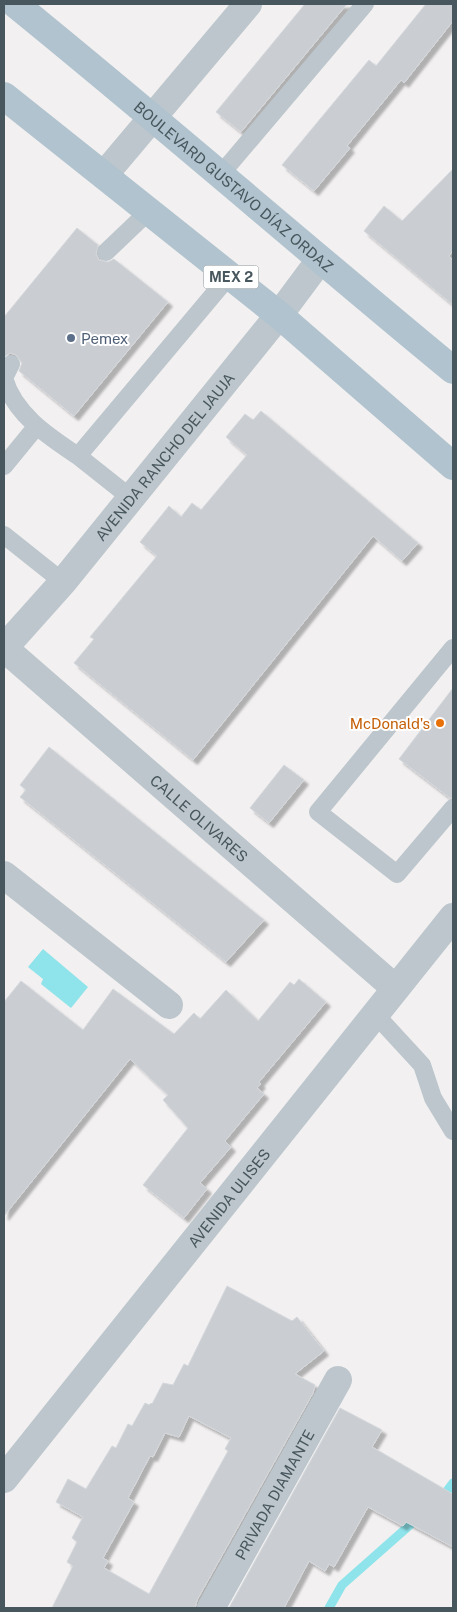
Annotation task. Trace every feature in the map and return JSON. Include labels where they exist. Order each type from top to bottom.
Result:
[{"type":"main road","name":"BOULEVARD GUSTAVO DÍAZ ORDAZ","points":[[15,4],[154,117],[320,260],[453,370]]},
{"type":"main road","name":"MEX 2","points":[[4,96],[279,315],[453,466]]},
{"type":"street","points":[[104,175],[248,4]]},
{"type":"street","name":"AVENIDA RANCHO DEL JAUJA","points":[[4,648],[63,582],[132,498],[279,315],[320,260]]},
{"type":"street","name":"CALLE OLIVARES","points":[[4,648],[395,988]]},
{"type":"street","points":[[6,882],[169,1005]]},
{"type":"street","name":"AVENIDA ULISES","points":[[4,1479],[453,917]]},
{"type":"street","name":"PRIVADA DIAMANTE","points":[[211,1608],[338,1380]]},
{"type":"lane","points":[[221,174],[366,4]]},
{"type":"lane","points":[[106,252],[149,210]]},
{"type":"lane","points":[[78,456],[229,276]]},
{"type":"lane","points":[[10,364],[4,378],[8,391],[36,427],[78,456],[132,498]]},
{"type":"lane","points":[[4,466],[36,427]]},
{"type":"lane","points":[[4,535],[63,582]]},
{"type":"lane","points":[[453,648],[318,812],[396,874],[453,808]]},
{"type":"lane","points":[[374,1014],[422,1065],[433,1098],[453,1131]]},
{"type":"water","points":[[43,949],[88,987],[71,1008],[41,984],[43,979],[28,967]]},
{"type":"building","points":[[305,4],[347,4],[241,132],[216,112]]},
{"type":"building","points":[[426,4],[453,4],[453,21],[404,83],[401,80],[347,146],[350,148],[314,191],[282,165],[369,60],[376,66]]},
{"type":"building","points":[[453,169],[453,250],[449,256],[453,261],[453,305],[364,231],[384,206],[402,221]]},
{"type":"building","name":"Pemex","points":[[77,228],[98,245],[96,254],[99,260],[108,262],[114,259],[168,302],[74,416],[19,371],[22,363],[16,355],[10,353],[4,357],[4,317]]},
{"type":"building","points":[[261,411],[418,543],[402,561],[373,536],[193,760],[74,663],[94,639],[90,637],[157,556],[140,542],[169,506],[181,517],[192,503],[201,510],[247,455],[226,437],[245,414],[253,420]]},
{"type":"building","name":"McDonald's","points":[[453,688],[453,798],[450,798],[399,759]]},
{"type":"building","points":[[49,747],[264,920],[226,962],[20,797],[26,790],[20,785]]},
{"type":"building","points":[[284,765],[304,780],[269,823],[250,808]]},
{"type":"building","points":[[299,979],[326,1002],[259,1082],[261,1084],[257,1088],[264,1094],[225,1141],[231,1147],[200,1183],[207,1189],[184,1218],[143,1185],[188,1128],[163,1100],[168,1095],[130,1059],[4,1216],[4,1002],[21,981],[83,1030],[113,989],[174,1034],[194,1013],[200,1019],[226,990],[258,1021],[290,982],[294,985]]},
{"type":"building","points":[[227,1286],[292,1321],[297,1317],[324,1351],[295,1374],[315,1385],[313,1393],[197,1600],[195,1608],[52,1608],[73,1566],[67,1562],[77,1542],[72,1538],[83,1517],[56,1502],[68,1479],[86,1489],[112,1446],[116,1448],[128,1424],[132,1426],[145,1403],[152,1404],[163,1383],[173,1385],[184,1364],[188,1366]],"holes":[[[189,1416],[231,1438],[225,1449],[228,1451],[149,1594],[104,1568],[108,1561],[103,1558],[134,1502],[128,1498],[150,1456],[153,1457],[165,1433],[179,1437]]]},
{"type":"building","points":[[340,1408],[382,1430],[372,1447],[453,1494],[453,1547],[406,1522],[403,1526],[368,1507],[334,1567],[329,1564],[325,1571],[309,1561],[284,1608],[229,1608]]},
{"type":"waterway","points":[[441,1499],[453,1483]]},
{"type":"waterway","points":[[329,1608],[342,1585],[419,1517]]},
{"type":"place","name":"Pemex","points":[[71,338]]},
{"type":"place","name":"McDonald's","points":[[440,723]]}]
